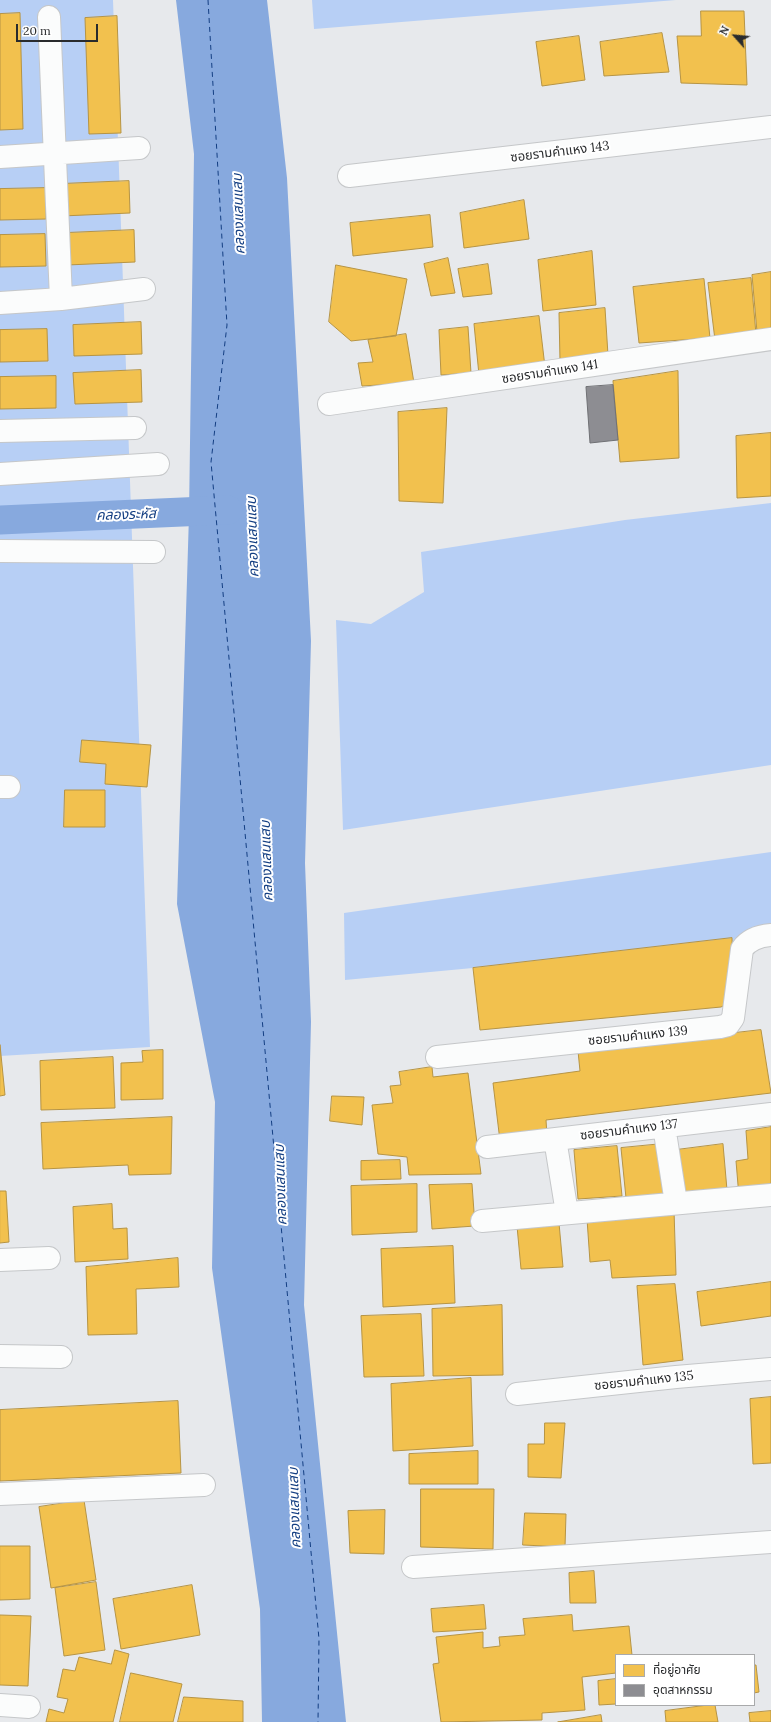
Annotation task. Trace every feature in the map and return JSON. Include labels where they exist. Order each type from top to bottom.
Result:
[{"type":"street","points":[[49,17],[61,299]]},
{"type":"street","name":"ซอยรามคำแหง 143","points":[[349,176],[771,127]]},
{"type":"street","points":[[0,157],[139,148]]},
{"type":"street","points":[[0,303],[61,299],[144,289]]},
{"type":"street","name":"ซอยรามคำแหง 141","points":[[329,404],[771,339]]},
{"type":"street","points":[[0,431],[135,428]]},
{"type":"street","points":[[0,474],[158,464]]},
{"type":"street","points":[[0,551],[154,552]]},
{"type":"street","name":"ซอยรามคำแหง 139","points":[[436,1057],[720,1028],[728,1025],[733,1018],[742,949],[747,942],[760,936],[771,935]]},
{"type":"street","name":"ซอยรามคำแหง 137","points":[[487,1147],[771,1114]]},
{"type":"street","points":[[664,1126],[676,1204]]},
{"type":"street","points":[[555,1139],[567,1213]]},
{"type":"street","points":[[482,1221],[771,1195]]},
{"type":"street","points":[[0,1260],[49,1258]]},
{"type":"street","points":[[0,1356],[62,1357]]},
{"type":"street","name":"ซอยรามคำแหง 135","points":[[518,1394],[676,1377],[771,1369]]},
{"type":"street","points":[[0,1494],[204,1485]]},
{"type":"street","points":[[413,1567],[771,1542]]},
{"type":"street","points":[[2,1711],[29,1707]]},
{"type":"shaded area","points":[[0,0],[113,0],[150,1047],[0,1056]]},
{"type":"shaded area","points":[[312,0],[676,0],[314,29]]},
{"type":"shaded area","points":[[771,503],[771,765],[343,830],[336,620],[371,624],[424,592],[421,552],[625,520]]},
{"type":"shaded area","points":[[771,852],[771,940],[345,980],[344,913]]},
{"type":"water","name":"คลองแสนแสบ","points":[[176,0],[267,0],[287,178],[311,641],[305,863],[311,1022],[304,1305],[346,1722],[262,1722],[260,1609],[212,1268],[215,1102],[177,904],[189,515],[194,154]]},
{"type":"building: ที่อยู่อาศัย","points":[[701,11],[744,11],[747,85],[681,83],[677,36],[701,36]]},
{"type":"building: ที่อยู่อาศัย","points":[[20,13],[23,129],[0,130],[0,14]]},
{"type":"building: ที่อยู่อาศัย","points":[[117,16],[121,133],[89,134],[85,18]]},
{"type":"building: ที่อยู่อาศัย","points":[[662,33],[669,72],[604,76],[600,42]]},
{"type":"building: ที่อยู่อาศัย","points":[[579,36],[585,80],[542,86],[536,42]]},
{"type":"building: ที่อยู่อาศัย","points":[[129,181],[130,213],[62,216],[61,184]]},
{"type":"building: ที่อยู่อาศัย","points":[[46,188],[46,219],[0,220],[0,189]]},
{"type":"building: ที่อยู่อาศัย","points":[[524,200],[529,239],[464,248],[460,213]]},
{"type":"building: ที่อยู่อาศัย","points":[[430,215],[433,247],[353,256],[350,223]]},
{"type":"building: ที่อยู่อาศัย","points":[[134,230],[135,262],[67,265],[66,233]]},
{"type":"building: ที่อยู่อาศัย","points":[[45,234],[46,266],[0,267],[0,235]]},
{"type":"building: ที่อยู่อาศัย","points":[[592,251],[596,305],[543,311],[538,260]]},
{"type":"building: ที่อยู่อาศัย","points":[[448,258],[455,293],[431,296],[424,264]]},
{"type":"building: ที่อยู่อาศัย","points":[[488,264],[492,294],[463,297],[458,269]]},
{"type":"building: ที่อยู่อาศัย","points":[[336,265],[407,279],[396,336],[351,341],[329,322]]},
{"type":"building: ที่อยู่อาศัย","points":[[771,272],[771,330],[757,332],[752,275]]},
{"type":"building: ที่อยู่อาศัย","points":[[751,278],[756,334],[715,340],[708,283]]},
{"type":"building: ที่อยู่อาศัย","points":[[704,279],[710,338],[639,343],[633,287]]},
{"type":"building: ที่อยู่อาศัย","points":[[605,308],[608,355],[560,361],[559,313]]},
{"type":"building: ที่อยู่อาศัย","points":[[539,316],[545,367],[479,375],[474,324]]},
{"type":"building: ที่อยู่อาศัย","points":[[141,322],[142,354],[74,356],[73,325]]},
{"type":"building: ที่อยู่อาศัย","points":[[468,327],[471,373],[441,375],[439,330]]},
{"type":"building: ที่อยู่อาศัย","points":[[47,329],[48,361],[0,362],[0,330]]},
{"type":"building: ที่อยู่อาศัย","points":[[406,334],[414,383],[362,386],[358,363],[373,362],[368,340]]},
{"type":"building: ที่อยู่อาศัย","points":[[141,370],[142,402],[75,404],[73,373]]},
{"type":"building: ที่อยู่อาศัย","points":[[678,371],[679,458],[620,462],[613,381]]},
{"type":"building: ที่อยู่อาศัย","points":[[56,376],[56,408],[0,409],[0,377]]},
{"type":"building: ที่อยู่อาศัย","points":[[447,408],[443,503],[399,501],[398,412]]},
{"type":"building: ที่อยู่อาศัย","points":[[771,433],[771,496],[737,498],[736,436]]},
{"type":"building: ที่อยู่อาศัย","points":[[82,740],[151,745],[147,787],[105,784],[106,764],[80,762]]},
{"type":"building: ที่อยู่อาศัย","points":[[65,790],[105,790],[105,827],[64,827]]},
{"type":"building: ที่อยู่อาศัย","points":[[732,938],[733,980],[727,1004],[721,1007],[480,1030],[473,968]]},
{"type":"building: ที่อยู่อาศัย","points":[[761,1030],[771,1093],[546,1120],[547,1136],[500,1141],[493,1083],[580,1071],[578,1051]]},
{"type":"building: ที่อยู่อาศัย","points":[[0,1045],[5,1095],[0,1096]]},
{"type":"building: ที่อยู่อาศัย","points":[[163,1050],[163,1099],[121,1100],[121,1063],[143,1062],[142,1051]]},
{"type":"building: ที่อยู่อาศัย","points":[[113,1057],[115,1108],[41,1110],[40,1061]]},
{"type":"building: ที่อยู่อาศัย","points":[[432,1067],[433,1077],[468,1073],[481,1174],[409,1175],[407,1157],[378,1154],[372,1105],[393,1103],[390,1086],[401,1085],[399,1072]]},
{"type":"building: ที่อยู่อาศัย","points":[[332,1096],[364,1097],[362,1125],[330,1121]]},
{"type":"building: ที่อยู่อาศัย","points":[[172,1117],[171,1174],[129,1175],[128,1165],[43,1169],[41,1123]]},
{"type":"building: ที่อยู่อาศัย","points":[[771,1127],[771,1193],[739,1197],[736,1161],[748,1159],[746,1131]]},
{"type":"building: ที่อยู่อาศัย","points":[[662,1144],[667,1195],[626,1198],[621,1148]]},
{"type":"building: ที่อยู่อาศัย","points":[[723,1144],[727,1190],[681,1195],[676,1150]]},
{"type":"building: ที่อยู่อาศัย","points":[[617,1146],[622,1196],[578,1199],[574,1150]]},
{"type":"building: ที่อยู่อาศัย","points":[[400,1160],[401,1179],[361,1180],[361,1161]]},
{"type":"building: ที่อยู่อาศัย","points":[[417,1184],[417,1232],[352,1235],[351,1186]]},
{"type":"building: ที่อยู่อาศัย","points":[[472,1184],[475,1226],[432,1229],[429,1185]]},
{"type":"building: ที่อยู่อาศัย","points":[[0,1191],[6,1191],[9,1242],[0,1243]]},
{"type":"building: ที่อยู่อาศัย","points":[[112,1204],[113,1229],[127,1228],[128,1259],[75,1262],[73,1207]]},
{"type":"building: ที่อยู่อาศัย","points":[[674,1210],[676,1275],[612,1278],[610,1260],[590,1262],[587,1219]]},
{"type":"building: ที่อยู่อาศัย","points":[[559,1223],[563,1267],[521,1269],[517,1226]]},
{"type":"building: ที่อยู่อาศัย","points":[[453,1246],[455,1303],[383,1307],[381,1249]]},
{"type":"building: ที่อยู่อาศัย","points":[[178,1258],[179,1287],[136,1289],[137,1334],[88,1335],[86,1267]]},
{"type":"building: ที่อยู่อาศัย","points":[[771,1282],[771,1316],[701,1326],[697,1292]]},
{"type":"building: ที่อยู่อาศัย","points":[[675,1284],[683,1360],[643,1365],[637,1286]]},
{"type":"building: ที่อยู่อาศัย","points":[[502,1305],[503,1375],[433,1376],[432,1309]]},
{"type":"building: ที่อยู่อาศัย","points":[[421,1314],[424,1376],[364,1377],[361,1316]]},
{"type":"building: ที่อยู่อาศัย","points":[[471,1378],[473,1446],[393,1451],[391,1384]]},
{"type":"building: ที่อยู่อาศัย","points":[[771,1397],[771,1463],[753,1464],[750,1399]]},
{"type":"building: ที่อยู่อาศัย","points":[[178,1401],[181,1473],[0,1481],[0,1410]]},
{"type":"building: ที่อยู่อาศัย","points":[[545,1423],[565,1423],[561,1478],[528,1477],[528,1444],[544,1444]]},
{"type":"building: ที่อยู่อาศัย","points":[[478,1451],[478,1484],[409,1484],[409,1454]]},
{"type":"building: ที่อยู่อาศัย","points":[[421,1489],[494,1489],[493,1549],[421,1547]]},
{"type":"building: ที่อยู่อาศัย","points":[[84,1500],[96,1580],[51,1588],[39,1507]]},
{"type":"building: ที่อยู่อาศัย","points":[[385,1510],[384,1554],[350,1553],[348,1511]]},
{"type":"building: ที่อยู่อาศัย","points":[[525,1513],[566,1514],[565,1547],[523,1545]]},
{"type":"building: ที่อยู่อาศัย","points":[[0,1546],[30,1546],[30,1599],[0,1600]]},
{"type":"building: ที่อยู่อาศัย","points":[[594,1571],[596,1603],[570,1603],[569,1573]]},
{"type":"building: ที่อยู่อาศัย","points":[[96,1582],[105,1650],[64,1656],[55,1588]]},
{"type":"building: ที่อยู่อาศัย","points":[[192,1585],[200,1635],[121,1649],[113,1599]]},
{"type":"building: ที่อยู่อาศัย","points":[[484,1605],[486,1629],[433,1632],[431,1609]]},
{"type":"building: ที่อยู่อาศัย","points":[[0,1615],[31,1616],[28,1686],[0,1685]]},
{"type":"building: ที่อยู่อาศัย","points":[[572,1615],[573,1631],[629,1626],[632,1654],[615,1654],[615,1673],[582,1677],[585,1710],[542,1713],[542,1720],[441,1722],[433,1664],[439,1663],[436,1637],[483,1632],[483,1648],[500,1646],[499,1637],[525,1635],[523,1619]]},
{"type":"building: ที่อยู่อาศัย","points":[[115,1650],[129,1654],[113,1722],[46,1722],[49,1709],[64,1713],[68,1699],[57,1697],[63,1669],[75,1671],[79,1657],[111,1664]]},
{"type":"building: ที่อยู่อาศัย","points":[[755,1665],[756,1665],[759,1692],[755,1693]]},
{"type":"building: ที่อยู่อาศัย","points":[[131,1673],[182,1684],[173,1722],[120,1722]]},
{"type":"building: ที่อยู่อาศัย","points":[[615,1679],[615,1704],[599,1705],[598,1681]]},
{"type":"building: ที่อยู่อาศัย","points":[[184,1697],[243,1701],[243,1722],[178,1722]]},
{"type":"building: ที่อยู่อาศัย","points":[[701,1706],[715,1706],[718,1722],[666,1722],[665,1711]]},
{"type":"building: ที่อยู่อาศัย","points":[[771,1711],[771,1722],[750,1722],[749,1713]]},
{"type":"building: ที่อยู่อาศัย","points":[[601,1715],[602,1722],[558,1722]]},
{"type":"building: อุตสาหกรรม","points":[[613,385],[618,440],[590,443],[586,387]]},
{"type":"waterway","name":"คลองระหัส","points":[[0,520],[228,510]]},
{"type":"ferry route","points":[[208,0],[227,325],[211,462],[319,1639],[318,1722]]}]
